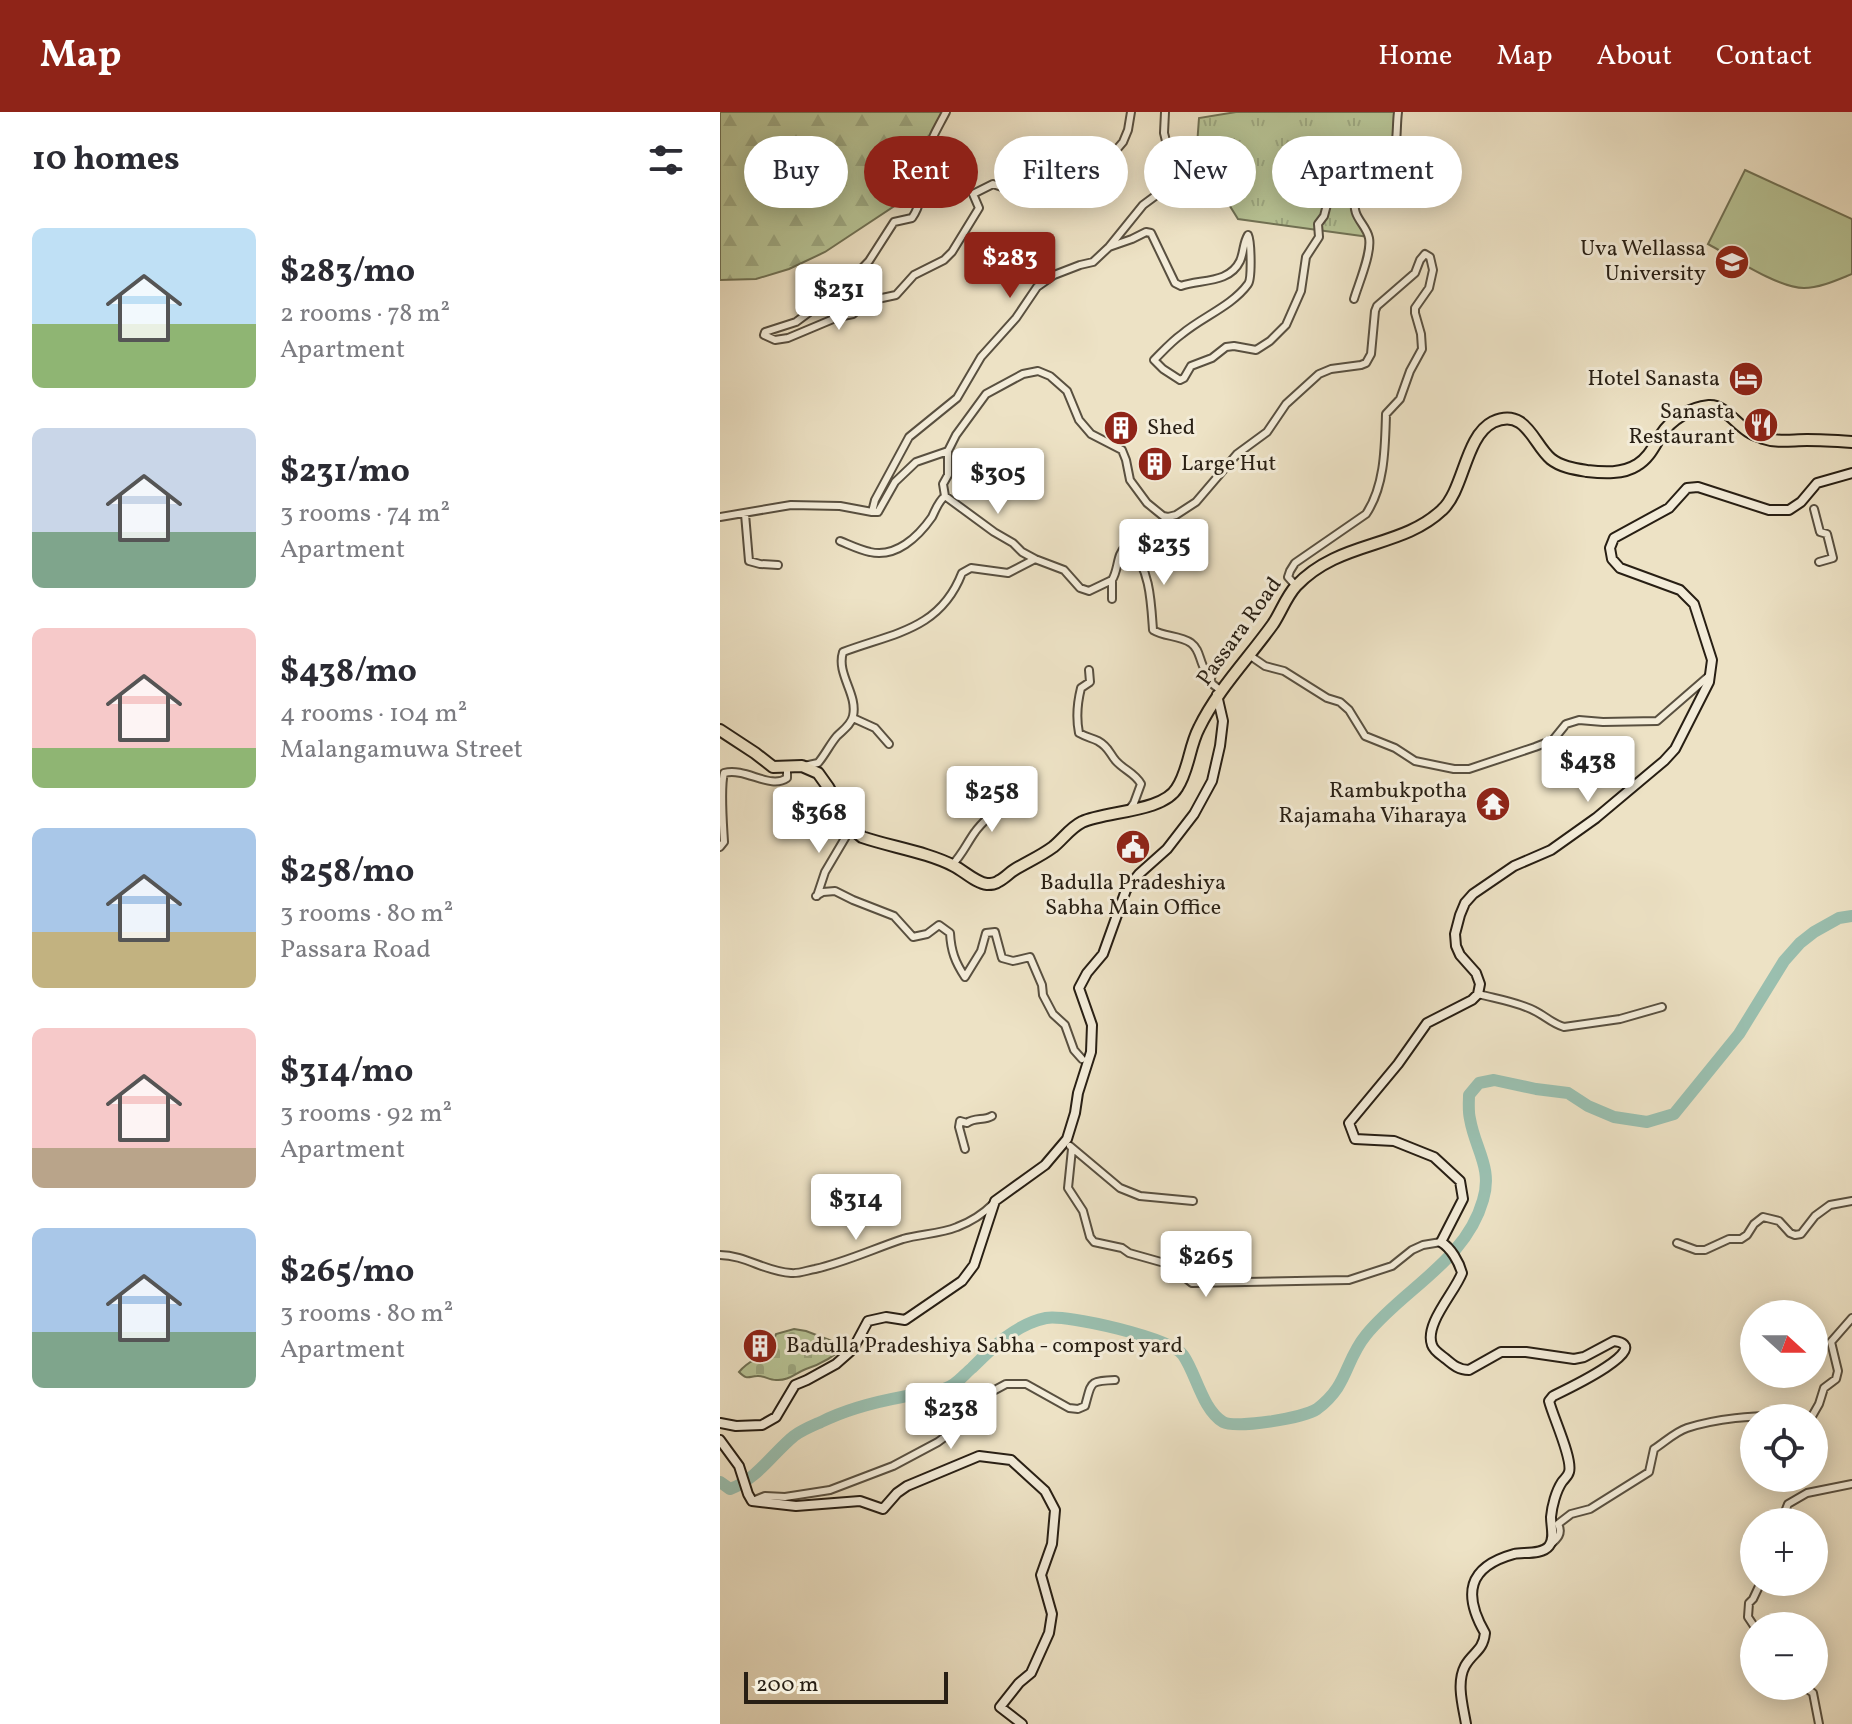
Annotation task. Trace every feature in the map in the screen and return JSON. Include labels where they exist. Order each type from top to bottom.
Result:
[{"type":"highway","name":"Passara Road","points":[[851,828],[862,837],[945,861],[982,883],[997,884],[1012,871],[1053,847],[1082,822],[1166,799],[1177,790],[1183,778],[1197,731],[1219,693],[1273,623],[1296,586],[1333,558],[1398,536],[1445,508],[1468,455],[1479,436],[1494,422],[1504,419],[1521,423],[1556,463],[1608,473],[1637,466],[1649,456],[1674,420],[1707,406],[1717,407],[1751,433],[1767,439],[1852,442]]},
{"type":"highway","points":[[720,730],[773,767],[802,766],[818,773],[851,828]]},
{"type":"street","points":[[946,112],[932,138],[922,194],[912,218],[894,222],[869,261],[847,284],[796,322],[765,332],[767,338],[788,338],[853,314],[868,301],[896,295],[914,275],[944,260],[952,252],[979,208],[973,194],[993,184],[1028,196],[1064,185],[1088,173],[1106,162],[1123,142],[1131,112]]},
{"type":"street","points":[[872,512],[875,500],[909,437],[957,398],[981,357],[1016,318],[1037,287],[1054,275],[1093,262],[1143,205],[1166,188],[1171,161],[1164,133],[1165,112]]},
{"type":"street","points":[[1354,299],[1369,237],[1359,222],[1356,197],[1359,190],[1393,160],[1398,112]]},
{"type":"street","points":[[1109,247],[1146,232],[1151,233],[1175,283],[1181,286],[1193,282],[1212,282],[1228,273],[1241,259],[1248,235],[1251,240],[1249,258],[1252,276],[1248,284],[1217,312],[1183,332],[1154,360],[1180,380],[1191,366],[1212,358],[1226,347],[1256,350],[1286,325],[1301,291],[1306,257],[1319,237],[1318,224],[1326,208]]},
{"type":"street","points":[[1112,580],[1089,591],[1080,588],[1064,570],[1022,552],[945,496],[943,484],[948,475],[948,451],[986,394],[1023,374],[1038,371],[1050,376],[1067,391],[1079,420],[1091,434],[1122,450],[1130,480],[1147,503],[1163,516],[1176,515],[1196,502],[1237,454],[1267,432],[1286,404],[1319,374],[1366,363],[1371,354],[1377,306],[1415,273],[1425,254],[1430,257],[1433,270],[1429,288],[1415,308],[1422,349],[1400,399],[1386,414],[1385,462],[1371,507],[1366,514],[1295,563],[1288,577],[1296,586]]},
{"type":"street","points":[[720,517],[791,505],[840,506],[878,512],[895,482],[916,462],[948,451]]},
{"type":"street","points":[[1444,1244],[1463,1199],[1460,1181],[1434,1157],[1394,1141],[1355,1139],[1349,1123],[1427,1023],[1478,994],[1480,984],[1476,973],[1456,946],[1455,934],[1465,903],[1514,866],[1551,850],[1596,818],[1664,761],[1675,749],[1712,672],[1712,660],[1694,604],[1680,590],[1620,568],[1612,559],[1610,548],[1614,538],[1669,508],[1687,488],[1698,487],[1769,510],[1789,510],[1801,502],[1817,483],[1852,473]]},
{"type":"street","points":[[840,541],[871,553],[893,552],[914,537],[945,496]]},
{"type":"street","points":[[1814,509],[1820,532],[1827,534],[1833,558],[1819,562]]},
{"type":"street","points":[[745,514],[749,561],[778,565]]},
{"type":"street","points":[[720,1255],[732,1255],[793,1273],[831,1266],[906,1238],[955,1228],[985,1212],[995,1201],[1045,1165],[1067,1139],[1091,1052],[1092,1025],[1079,988],[1103,954],[1126,890],[1167,849],[1194,814],[1211,783],[1223,721],[1219,693],[1210,682],[1212,675],[1204,668],[1194,644],[1153,630],[1147,580],[1130,547],[1126,546],[1119,555],[1112,580],[1112,599]]},
{"type":"street","points":[[802,766],[818,763],[853,718],[853,703],[842,667],[843,652],[923,623],[945,603],[962,573],[971,568],[1008,573],[1035,559]]},
{"type":"street","points":[[1248,654],[1265,666],[1284,671],[1327,698],[1340,702],[1349,710],[1365,736],[1395,748],[1415,761],[1454,769],[1469,769],[1553,740],[1566,724],[1579,720],[1657,721],[1712,672]]},
{"type":"street","points":[[1089,670],[1090,682],[1081,688],[1078,699],[1076,714],[1079,733],[1111,750],[1115,760],[1138,777],[1141,784],[1129,810]]},
{"type":"street","points":[[853,718],[875,728],[889,744]]},
{"type":"street","points":[[720,847],[724,842],[721,788],[724,773],[751,774],[776,783],[787,778],[787,767]]},
{"type":"street","points":[[952,865],[977,828],[1004,802],[1008,790]]},
{"type":"street","points":[[851,828],[825,872],[816,896],[835,891],[894,916],[913,937],[927,934],[939,925],[950,933],[951,951],[965,977],[981,951],[986,933],[995,932],[1002,958],[1013,961],[1030,957],[1043,995],[1053,1014],[1065,1025],[1074,1050],[1082,1059]]},
{"type":"street","points":[[1478,994],[1523,1006],[1564,1027],[1620,1019],[1662,1007]]},
{"type":"street","points":[[965,1149],[960,1121],[967,1123],[992,1116]]},
{"type":"street","points":[[1067,1139],[1072,1149],[1130,1193],[1193,1201]]},
{"type":"street","points":[[1072,1149],[1068,1188],[1083,1211],[1094,1242],[1168,1264],[1192,1283],[1349,1280],[1392,1266],[1423,1245],[1444,1244]]},
{"type":"street","points":[[720,1423],[762,1425],[776,1417],[795,1385],[836,1364],[853,1349],[868,1321],[886,1317],[905,1320],[962,1281],[974,1265],[995,1201]]},
{"type":"street","points":[[1677,1243],[1705,1250],[1729,1239],[1741,1239],[1763,1217],[1779,1221],[1790,1233],[1801,1234],[1815,1216],[1830,1205],[1852,1201]]},
{"type":"street","points":[[1444,1244],[1460,1266],[1461,1277],[1438,1316],[1431,1338],[1439,1354],[1458,1368],[1469,1370],[1501,1352],[1574,1359],[1614,1341],[1623,1344],[1622,1355],[1598,1374],[1553,1396],[1549,1401],[1570,1466],[1554,1503],[1550,1545]]},
{"type":"street","points":[[1819,1404],[1824,1388],[1836,1379],[1838,1371],[1831,1342],[1852,1318]]},
{"type":"street","points":[[750,1498],[785,1497],[830,1490],[893,1466],[938,1442],[965,1422],[993,1391],[1006,1384],[1026,1384],[1069,1408],[1078,1409],[1085,1406],[1096,1380],[1115,1380]]},
{"type":"street","points":[[1466,1724],[1460,1679],[1465,1666],[1481,1647],[1485,1633],[1475,1616],[1471,1589],[1486,1568],[1515,1554],[1545,1550],[1559,1537],[1561,1529],[1558,1524],[1571,1514],[1590,1509],[1649,1472],[1654,1449],[1677,1433],[1687,1428],[1740,1418]]},
{"type":"street","points":[[720,1440],[724,1450],[739,1466],[750,1498]]},
{"type":"street","points":[[750,1498],[796,1506],[860,1501],[883,1509],[907,1486],[979,1456],[1011,1460],[1045,1491],[1055,1510],[1052,1544],[1041,1575],[1052,1614],[1049,1633],[1031,1673],[1000,1707],[1022,1724]]},
{"type":"street","points":[[1786,1508],[1807,1493],[1852,1484]]},
{"type":"street","points":[[1814,1700],[1819,1724]]},
{"type":"green space","points":[[720,112],[943,112],[935,136],[864,136],[864,208],[891,208],[825,252],[789,269],[756,279],[720,280]]},
{"type":"green space","points":[[1236,112],[1398,112],[1396,136],[1272,136],[1272,208],[1356,208],[1369,237],[1238,219],[1231,208],[1256,208],[1256,136],[1198,136],[1199,118]]},
{"type":"green space","points":[[1745,170],[1852,219],[1852,274],[1816,287],[1793,287],[1769,278],[1708,244]]},
{"type":"green space","points":[[794,1329],[845,1346],[827,1360],[785,1379],[748,1377],[739,1372],[769,1349],[776,1334]]},
{"type":"waterway","points":[[720,1482],[730,1489],[739,1485],[794,1436],[830,1418],[871,1404],[948,1387],[1006,1337],[1025,1325],[1046,1318],[1075,1320],[1118,1329],[1175,1348],[1188,1363],[1210,1409],[1223,1422],[1270,1422],[1317,1409],[1341,1382],[1366,1335],[1448,1257],[1475,1221],[1486,1189],[1485,1168],[1469,1113],[1469,1095],[1479,1083],[1494,1080],[1568,1093],[1614,1117],[1647,1122],[1674,1114],[1739,1034],[1784,961],[1800,943],[1839,918],[1852,916]]},
{"type":"place","name":"Uva Wellassa University","points":[[1732,262]]},
{"type":"place","name":"Hotel Sanasta","points":[[1746,379]]},
{"type":"place","name":"Sanasta Restaurant","points":[[1761,425]]},
{"type":"place","name":"Shed","points":[[1121,428]]},
{"type":"place","name":"Large Hut","points":[[1155,464]]},
{"type":"place","name":"Rambukpotha Rajamaha Viharaya","points":[[1493,804]]},
{"type":"place","name":"Badulla Pradeshiya Sabha Main Office","points":[[1133,847]]},
{"type":"place","name":"Badulla Pradeshiya Sabha - compost yard","points":[[760,1346]]}]
